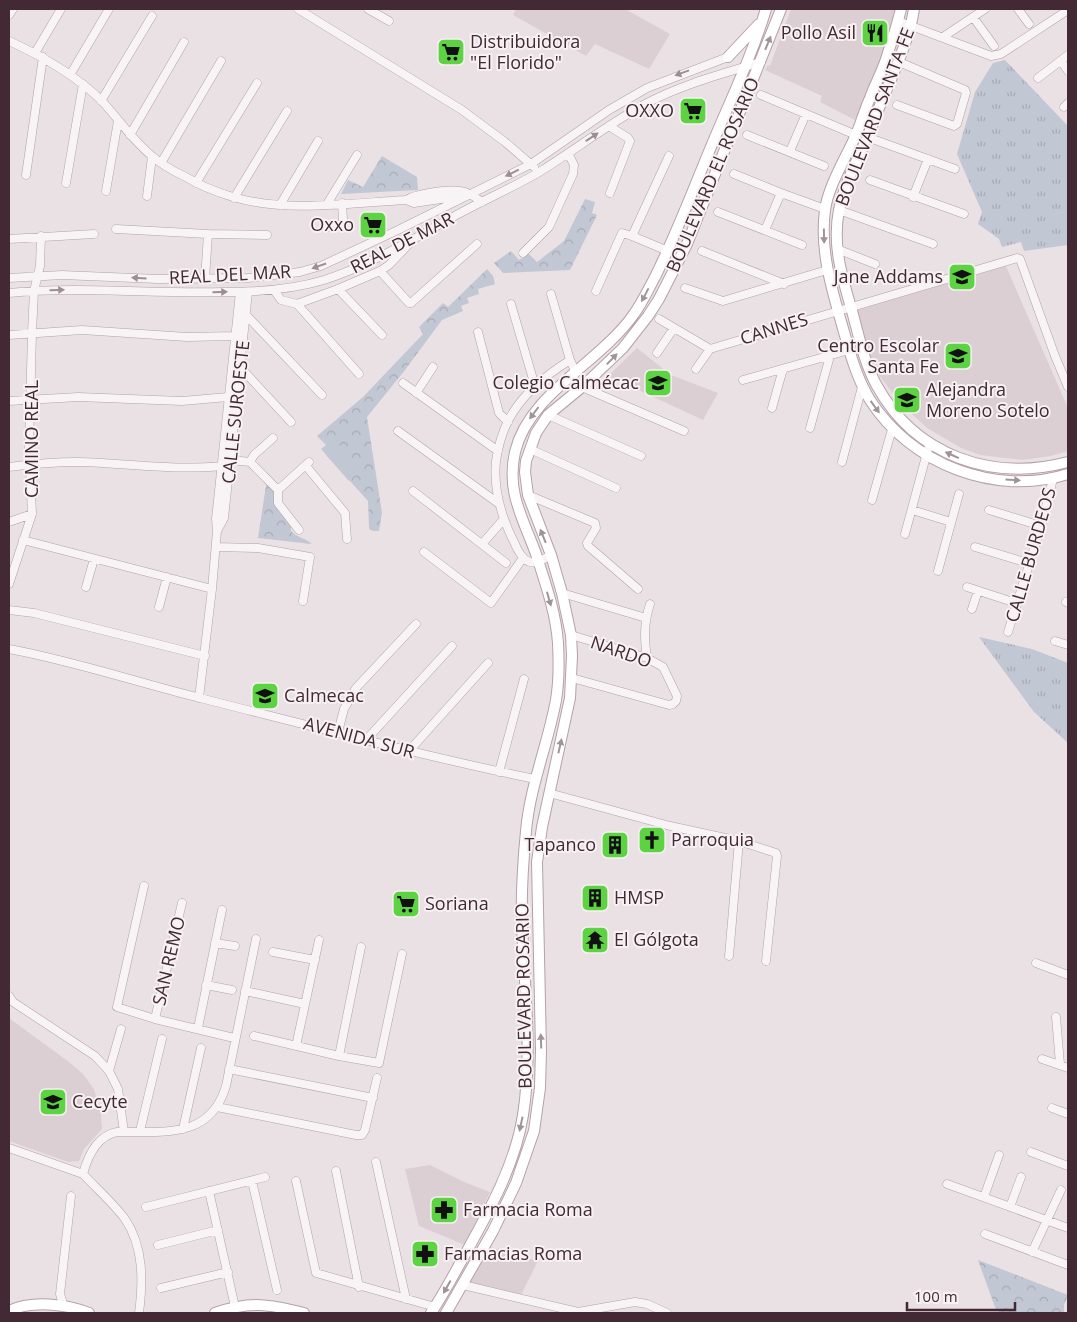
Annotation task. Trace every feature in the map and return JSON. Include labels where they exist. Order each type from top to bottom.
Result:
[{"type":"main road","name":"BOULEVARD EL ROSARIO","points":[[549,794],[570,698],[572,678],[571,635],[551,555],[528,494],[526,472],[530,449],[536,433],[548,415],[582,387],[632,338],[648,316],[673,273],[687,244],[781,9]]},
{"type":"main road","name":"BOULEVARD SANTA FE","points":[[900,9],[887,57],[825,209],[824,237],[827,270],[849,350],[862,387],[892,429],[903,439],[926,455],[952,468],[982,477],[1015,481],[1053,479],[1068,474]]},
{"type":"main road","name":"BOULEVARD SANTA FE","points":[[914,9],[911,26],[898,62],[848,178],[839,210],[837,249],[840,271],[863,351],[876,385],[888,404],[904,424],[930,444],[954,456],[989,466],[1026,468],[1068,462]]},
{"type":"main road","name":"BOULEVARD EL ROSARIO","points":[[536,779],[556,699],[558,677],[556,629],[538,562],[513,493],[512,480],[515,452],[522,431],[544,401],[614,338],[636,312],[668,251],[746,66],[764,14]]},
{"type":"main road","points":[[728,57],[764,14]]},
{"type":"main road","name":"BOULEVARD ROSARIO","points":[[433,1310],[500,1189],[520,1130],[526,1092],[527,1051],[522,924],[522,869],[526,825],[536,779]]},
{"type":"main road","name":"BOULEVARD ROSARIO","points":[[446,1313],[508,1201],[520,1174],[534,1131],[540,1088],[541,1050],[538,870],[542,827],[549,794]]},
{"type":"main road","points":[[522,869],[538,870]]},
{"type":"main road","points":[[507,1169],[520,1174]]},
{"type":"main road","points":[[215,1313],[234,1307],[261,1304],[304,1313]]},
{"type":"main road","points":[[9,1311],[17,1307],[30,1305],[64,1307],[89,1313]]},
{"type":"street","points":[[9,15],[13,9]]},
{"type":"street","points":[[36,53],[61,9]]},
{"type":"street","points":[[70,75],[109,9]]},
{"type":"street","points":[[298,9],[462,110],[505,142],[539,172]]},
{"type":"street","points":[[368,9],[380,12],[389,21]]},
{"type":"street","points":[[944,37],[985,9]]},
{"type":"street","points":[[1018,9],[1029,24]]},
{"type":"street","points":[[898,21],[991,56],[996,56],[1068,10]]},
{"type":"street","points":[[102,101],[152,16]]},
{"type":"street","points":[[973,18],[994,46]]},
{"type":"street","points":[[9,40],[43,57],[83,84],[102,101],[130,135],[160,163],[196,183],[234,198],[280,205],[406,200],[414,203],[454,197],[462,198],[474,206]]},
{"type":"street","points":[[130,135],[184,42]]},
{"type":"street","points":[[1038,78],[1068,55]]},
{"type":"street","points":[[26,175],[43,57]]},
{"type":"street","name":"REAL DEL MAR","points":[[9,278],[37,276],[206,279],[276,276],[321,266],[391,234],[531,164],[609,110],[647,88],[728,57]]},
{"type":"street","points":[[160,163],[221,61]]},
{"type":"street","points":[[1061,61],[1068,71]]},
{"type":"street","name":"REAL DE MAR","points":[[9,293],[74,290],[163,293],[244,292],[302,286],[342,273],[414,238],[539,172],[626,114],[665,94],[695,82],[761,62]]},
{"type":"street","points":[[897,105],[954,126],[957,124],[966,93],[965,90],[898,62]]},
{"type":"street","points":[[196,183],[257,83]]},
{"type":"street","points":[[66,183],[83,84]]},
{"type":"street","points":[[761,95],[856,135]]},
{"type":"street","points":[[870,98],[881,102]]},
{"type":"street","points":[[234,198],[287,111]]},
{"type":"street","points":[[790,151],[806,114]]},
{"type":"street","points":[[106,191],[118,121]]},
{"type":"street","points":[[609,126],[628,138],[630,142],[610,192]]},
{"type":"street","points":[[747,135],[824,166]]},
{"type":"street","points":[[867,137],[955,169]]},
{"type":"street","points":[[280,205],[318,141]]},
{"type":"street","points":[[522,253],[547,230],[553,218],[573,174],[574,166],[568,153]]},
{"type":"street","points":[[327,204],[357,155]]},
{"type":"street","points":[[632,236],[669,156]]},
{"type":"street","points":[[147,196],[152,157]]},
{"type":"street","points":[[914,197],[928,159]]},
{"type":"street","points":[[734,174],[825,209]]},
{"type":"street","points":[[838,174],[848,178]]},
{"type":"street","points":[[870,180],[964,214]]},
{"type":"street","points":[[406,200],[413,196],[456,191],[470,194],[482,202]]},
{"type":"street","points":[[765,230],[781,193]]},
{"type":"street","points":[[325,228],[342,225],[342,203]]},
{"type":"street","points":[[839,210],[933,244]]},
{"type":"street","points":[[718,212],[802,245]]},
{"type":"street","points":[[116,229],[267,235]]},
{"type":"street","points":[[596,291],[621,235],[624,233],[668,251]]},
{"type":"street","points":[[9,239],[94,234]]},
{"type":"street","points":[[206,279],[208,234]]},
{"type":"street","name":"CAMINO REAL","points":[[9,584],[13,567],[32,514],[30,464],[32,333],[34,291],[40,266],[41,236]]},
{"type":"street","points":[[274,290],[281,300],[297,304],[338,289],[380,271],[414,238]]},
{"type":"street","points":[[380,271],[410,303],[477,244]]},
{"type":"street","points":[[837,249],[875,264]]},
{"type":"street","points":[[702,251],[784,284]]},
{"type":"street","name":"CANNES","points":[[710,349],[1019,258],[1068,387]]},
{"type":"street","points":[[684,288],[723,301],[827,270]]},
{"type":"street","points":[[338,289],[382,335]]},
{"type":"street","name":"CALLE SUROESTE","points":[[217,531],[224,518],[231,460],[247,316],[244,292]]},
{"type":"street","name":"CALLE SUROESTE","points":[[199,698],[212,589],[217,531],[216,519],[228,397],[235,336],[244,292]]},
{"type":"street","points":[[551,294],[570,360],[576,373]]},
{"type":"street","points":[[297,304],[359,374]]},
{"type":"street","points":[[511,304],[534,386]]},
{"type":"street","points":[[247,316],[322,395]]},
{"type":"street","points":[[659,319],[710,349],[696,370]]},
{"type":"street","points":[[657,353],[674,328]]},
{"type":"street","points":[[9,335],[82,330],[187,337],[235,336]]},
{"type":"street","points":[[478,332],[499,413],[508,422]]},
{"type":"street","points":[[743,380],[849,350]]},
{"type":"street","points":[[810,428],[830,356]]},
{"type":"street","points":[[551,555],[538,562],[530,562],[523,558],[503,520],[498,503],[496,481],[498,452],[508,422],[522,400],[534,386],[570,360]]},
{"type":"street","points":[[416,393],[433,367]]},
{"type":"street","points":[[241,368],[291,422]]},
{"type":"street","points":[[772,408],[783,369]]},
{"type":"street","points":[[403,383],[498,452]]},
{"type":"street","points":[[582,387],[684,431]]},
{"type":"street","points":[[842,462],[862,387]]},
{"type":"street","points":[[9,401],[78,397],[182,401],[228,397]]},
{"type":"street","points":[[548,415],[641,456]]},
{"type":"street","points":[[872,500],[892,429]]},
{"type":"street","points":[[398,431],[498,503]]},
{"type":"street","points":[[250,462],[254,455],[273,438]]},
{"type":"street","points":[[905,534],[930,444]]},
{"type":"street","points":[[530,449],[616,488]]},
{"type":"street","points":[[231,460],[250,462],[278,490],[278,502],[300,530]]},
{"type":"street","points":[[9,467],[30,464],[80,462],[178,468],[221,466]]},
{"type":"street","points":[[278,490],[307,464],[345,513],[347,539]]},
{"type":"street","name":"CALLE BURDEOS","points":[[1008,632],[1041,526],[1053,479]]},
{"type":"street","points":[[413,491],[506,562]]},
{"type":"street","points":[[528,494],[594,523],[596,528],[587,543],[588,546],[638,589]]},
{"type":"street","points":[[938,571],[959,494]]},
{"type":"street","points":[[912,510],[951,522]]},
{"type":"street","points":[[988,510],[1041,526]]},
{"type":"street","points":[[9,522],[32,514]]},
{"type":"street","points":[[482,544],[503,520]]},
{"type":"street","points":[[24,540],[212,589]]},
{"type":"street","points":[[216,547],[258,548],[310,557],[303,602]]},
{"type":"street","points":[[975,548],[1028,563]]},
{"type":"street","points":[[424,552],[491,602],[523,558]]},
{"type":"street","points":[[86,587],[94,559]]},
{"type":"street","points":[[159,607],[166,577]]},
{"type":"street","points":[[967,587],[1016,603]]},
{"type":"street","points":[[972,609],[978,591]]},
{"type":"street","points":[[562,593],[646,618]]},
{"type":"street","points":[[646,658],[644,634],[650,604]]},
{"type":"street","points":[[9,610],[34,614],[205,656]]},
{"type":"street","points":[[338,732],[344,709],[356,688],[416,624]]},
{"type":"street","name":"NARDO","points":[[571,635],[646,658],[665,670],[677,696],[676,701],[669,705],[572,678]]},
{"type":"street","points":[[1055,641],[1068,645]]},
{"type":"street","points":[[366,740],[452,646]]},
{"type":"street","name":"AVENIDA SUR","points":[[9,650],[63,660],[199,698],[408,751],[536,779]]},
{"type":"street","points":[[408,751],[488,663]]},
{"type":"street","points":[[499,772],[524,678]]},
{"type":"street","points":[[549,794],[670,826],[739,841],[776,853],[766,960]]},
{"type":"street","points":[[728,956],[739,841]]},
{"type":"street","points":[[144,886],[117,1008],[234,1038]]},
{"type":"street","name":"SAN REMO","points":[[156,1019],[182,903]]},
{"type":"street","points":[[198,1028],[222,910]]},
{"type":"street","points":[[84,1174],[86,1161],[101,1138],[109,1134],[124,1132],[183,1129],[202,1122],[217,1107],[222,1098],[229,1068],[256,939]]},
{"type":"street","points":[[296,1046],[319,940]]},
{"type":"street","points":[[215,943],[235,946]]},
{"type":"street","points":[[339,1056],[360,947]]},
{"type":"street","points":[[273,952],[315,960]]},
{"type":"street","points":[[254,1036],[339,1056],[379,1063],[402,954]]},
{"type":"street","points":[[1036,963],[1068,976]]},
{"type":"street","points":[[206,985],[232,990]]},
{"type":"street","points":[[245,991],[305,1004]]},
{"type":"street","points":[[9,996],[13,1002],[95,1056],[109,1071],[118,1088],[124,1132]]},
{"type":"street","points":[[1056,1017],[1060,1064]]},
{"type":"street","points":[[109,1071],[121,1029]]},
{"type":"street","points":[[140,1131],[162,1039]]},
{"type":"street","points":[[183,1129],[201,1048]]},
{"type":"street","points":[[1042,1059],[1068,1068]]},
{"type":"street","points":[[229,1068],[372,1098]]},
{"type":"street","points":[[217,1107],[362,1135],[365,1130],[377,1078]]},
{"type":"street","points":[[1052,1108],[1068,1114]]},
{"type":"street","points":[[9,1148],[84,1174],[125,1220],[134,1237],[141,1266],[139,1313]]},
{"type":"street","points":[[1031,1152],[1068,1166]]},
{"type":"street","points":[[984,1197],[1000,1155]]},
{"type":"street","points":[[376,1162],[406,1299]]},
{"type":"street","points":[[336,1171],[359,1286]]},
{"type":"street","points":[[146,1207],[265,1177]]},
{"type":"street","points":[[1010,1207],[1021,1177]]},
{"type":"street","points":[[252,1181],[277,1290]]},
{"type":"street","points":[[296,1181],[314,1272],[406,1299],[433,1310]]},
{"type":"street","points":[[947,1184],[1068,1228]]},
{"type":"street","points":[[209,1190],[234,1307]]},
{"type":"street","points":[[1032,1252],[1061,1190]]},
{"type":"street","points":[[64,1307],[60,1294],[71,1196]]},
{"type":"street","points":[[158,1245],[218,1230]]},
{"type":"street","points":[[985,1234],[1068,1265]]},
{"type":"street","points":[[161,1288],[228,1272]]},
{"type":"street","points":[[463,1284],[578,1313],[635,1302],[647,1304],[667,1313]]},
{"type":"street","points":[[52,1306],[60,1294]]},
{"type":"street","points":[[642,1313],[647,1304]]},
{"type":"shaded area","points":[[516,9],[625,9],[670,34],[649,69],[595,44],[586,56],[513,15]]},
{"type":"shaded area","points":[[791,9],[896,9],[888,43],[857,121],[820,102],[822,96],[765,70],[768,65],[770,66]]},
{"type":"shaded area","name":"Centro Escolar Santa Fe","points":[[1005,264],[1068,408],[1068,451],[1051,456],[1022,460],[980,455],[961,448],[927,428],[902,405],[874,369],[856,307]]},
{"type":"shaded area","name":"Colegio Calmécac","points":[[637,348],[671,375],[718,393],[703,420],[608,376]]},
{"type":"shaded area","name":"Cecyte","points":[[9,1018],[69,1062],[83,1074],[94,1089],[101,1114],[102,1129],[84,1149],[79,1161],[68,1162],[9,1141]]},
{"type":"shaded area","points":[[430,1165],[464,1182],[490,1192],[465,1245],[419,1226],[405,1169]]},
{"type":"shaded area","points":[[490,1247],[538,1261],[521,1295],[469,1283]]},
{"type":"green space","points":[[1005,60],[1068,126],[1068,245],[1024,251],[1021,242],[1002,247],[999,239],[978,224],[982,212],[957,154],[975,92],[993,63]]},
{"type":"green space","points":[[382,156],[417,177],[418,190],[341,194],[348,180],[363,187]]},
{"type":"green space","points":[[585,199],[595,202],[592,213],[597,215],[570,270],[503,273],[494,263],[511,251],[519,260],[529,254],[537,262],[564,241]]},
{"type":"green space","points":[[487,269],[493,276],[495,284],[478,289],[479,294],[467,298],[469,303],[461,306],[463,311],[442,320],[367,417],[382,513],[379,531],[373,531],[369,529],[368,501],[321,449],[326,445],[317,436],[363,397],[423,334],[419,327],[443,303],[448,307]]},
{"type":"green space","points":[[339,444],[361,470],[349,481],[326,455]]},
{"type":"green space","points":[[267,479],[276,488],[291,525],[291,531],[312,544],[258,538]]},
{"type":"green space","points":[[979,637],[1032,649],[1068,663],[1068,743],[1034,712]]},
{"type":"green space","points":[[978,1260],[1068,1295],[1064,1305],[1064,1313],[1001,1313],[996,1310]]},
{"type":"place","name":"Pollo Asil","points":[[875,33]]},
{"type":"place","name":"Distribuidora \"El Florido\"","points":[[451,52]]},
{"type":"place","name":"OXXO","points":[[693,111]]},
{"type":"place","name":"Oxxo","points":[[373,225]]},
{"type":"place","name":"Jane Addams","points":[[962,277]]},
{"type":"place","name":"Centro Escolar Santa Fe","points":[[958,356]]},
{"type":"place","name":"Colegio Calmécac","points":[[658,383]]},
{"type":"place","name":"Alejandra Moreno Sotelo","points":[[907,400]]},
{"type":"place","name":"Calmecac","points":[[265,696]]},
{"type":"place","name":"Parroquia","points":[[652,840]]},
{"type":"place","name":"Tapanco","points":[[615,845]]},
{"type":"place","name":"HMSP","points":[[595,898]]},
{"type":"place","name":"Soriana","points":[[406,904]]},
{"type":"place","name":"El Gólgota","points":[[595,940]]},
{"type":"place","name":"Cecyte","points":[[53,1102]]},
{"type":"place","name":"Farmacia Roma","points":[[444,1210]]},
{"type":"place","name":"Farmacias Roma","points":[[425,1254]]}]
